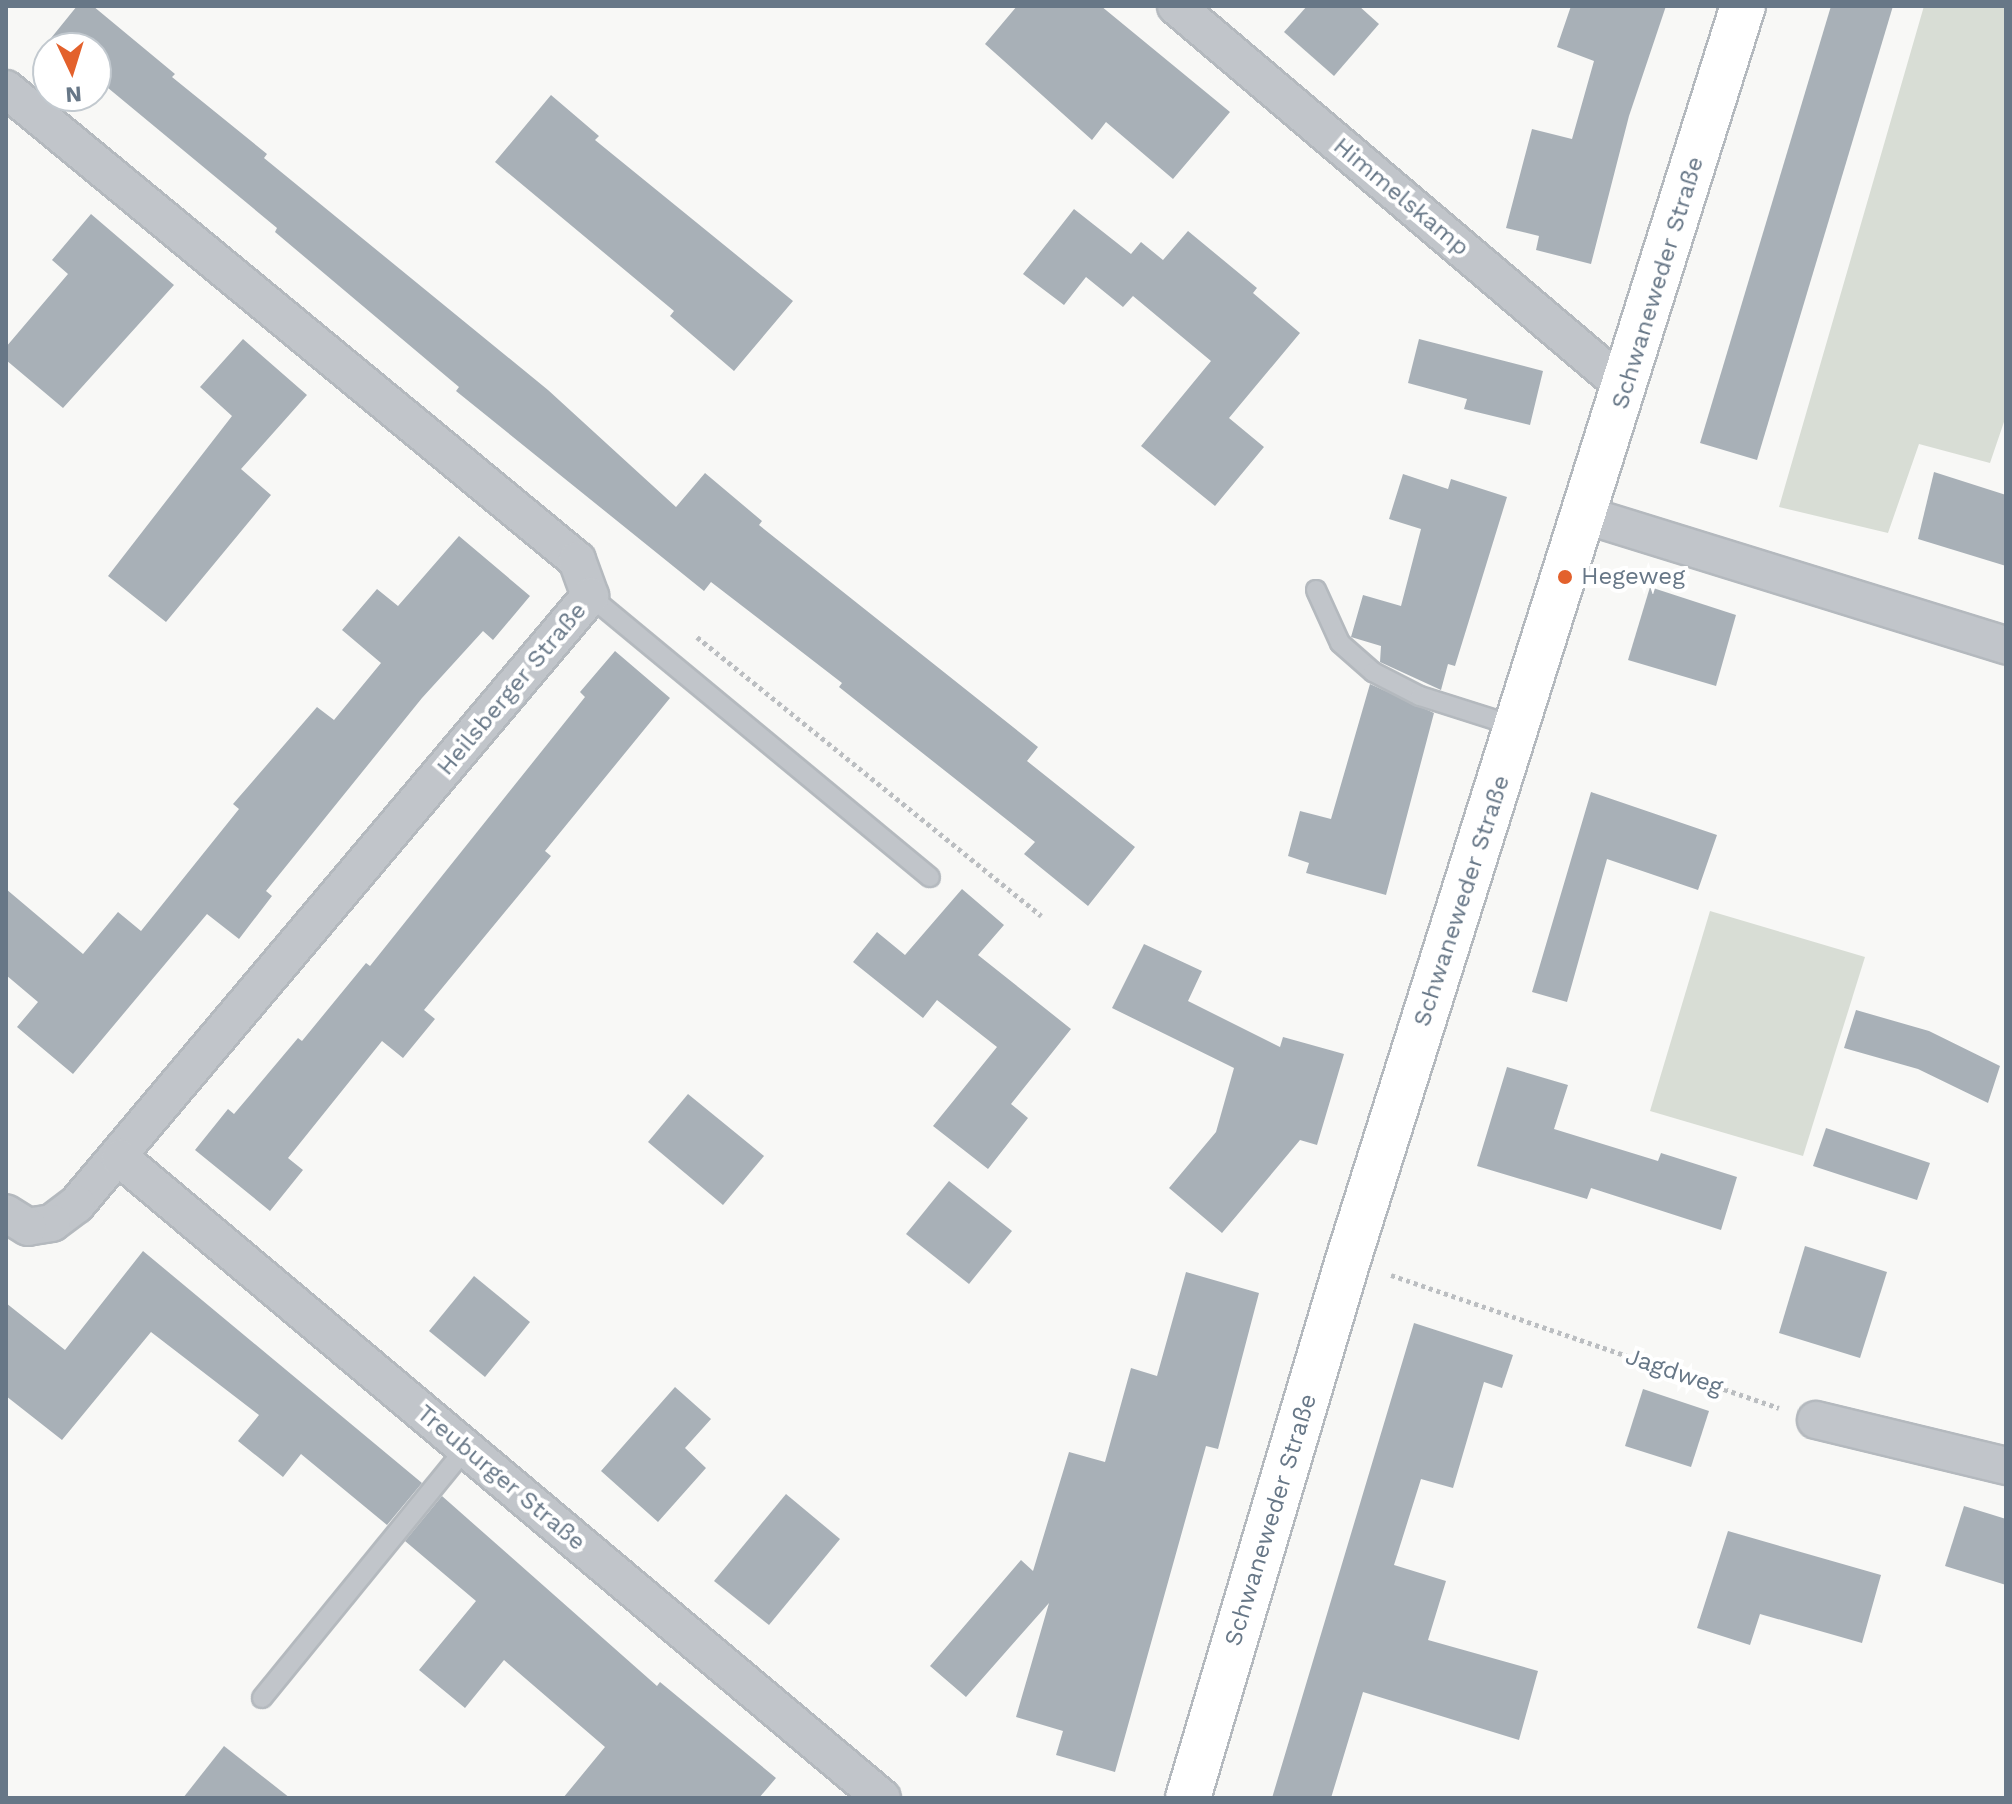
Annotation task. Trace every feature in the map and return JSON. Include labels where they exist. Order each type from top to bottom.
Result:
[{"type":"main road","name":"Schwaneweder Straße","points":[[1188,1798],[1348,1260],[1626,388],[1743,6]]},
{"type":"street","name":"Himmelskamp","points":[[1176,6],[1626,388]]},
{"type":"street","name":"Heilsberger Straße","points":[[6,89],[577,560],[590,596],[120,1158],[77,1204],[52,1223],[28,1227],[6,1213]]},
{"type":"street","points":[[1585,515],[2006,645]]},
{"type":"street","name":"Treuburger Straße","points":[[120,1158],[882,1798]]},
{"type":"street","points":[[1816,1420],[2006,1466]]},
{"type":"lane","points":[[1316,590],[1340,643],[1373,672],[1420,696],[1518,727]]},
{"type":"lane","points":[[590,596],[930,877]]},
{"type":"lane","points":[[262,1698],[466,1448]]},
{"type":"path","points":[[690,632],[1041,916]]},
{"type":"path","name":"Jagdweg","points":[[1348,1260],[1816,1420]]},
{"type":"shaded area","points":[[1924,6],[2006,6],[2006,416],[1990,463],[1919,444],[1888,533],[1779,507]]},
{"type":"shaded area","points":[[1710,911],[1865,957],[1803,1156],[1650,1111]]},
{"type":"building","points":[[77,6],[93,6],[175,74],[172,77],[267,154],[264,158],[548,390],[676,507],[705,473],[762,521],[759,525],[1038,747],[1027,761],[1135,847],[1088,906],[1024,854],[1035,842],[839,687],[842,683],[711,582],[704,591],[456,391],[459,387],[275,232],[277,228],[112,91],[112,32],[56,32]]},
{"type":"building","points":[[1017,6],[1101,6],[1230,112],[1173,179],[1106,122],[1092,140],[985,44]]},
{"type":"building","points":[[1307,6],[1359,6],[1379,24],[1334,76],[1284,32]]},
{"type":"building","points":[[1571,6],[1666,6],[1629,116],[1591,264],[1536,250],[1539,236],[1506,228],[1532,129],[1572,139],[1594,61],[1557,47]]},
{"type":"building","points":[[1831,6],[1893,6],[1757,460],[1700,443]]},
{"type":"building","points":[[551,95],[599,136],[595,140],[793,301],[734,371],[670,316],[674,311],[495,162]]},
{"type":"building","points":[[1074,209],[1131,254],[1141,242],[1163,260],[1188,231],[1257,288],[1253,293],[1300,333],[1229,418],[1264,447],[1215,506],[1141,446],[1211,361],[1133,296],[1123,307],[1086,277],[1064,305],[1023,274]]},
{"type":"building","points":[[91,214],[174,285],[63,408],[6,360],[6,347],[68,274],[52,260]]},
{"type":"building","points":[[243,339],[307,395],[241,469],[271,495],[166,622],[108,576],[232,416],[200,387]]},
{"type":"building","points":[[1419,339],[1543,371],[1530,425],[1464,409],[1467,399],[1408,383]]},
{"type":"building","points":[[1934,472],[2006,495],[2006,566],[1918,539]]},
{"type":"building","points":[[1403,474],[1448,489],[1451,479],[1507,497],[1455,666],[1448,664],[1441,690],[1380,662],[1381,646],[1351,637],[1363,595],[1401,606],[1421,529],[1389,519]]},
{"type":"building","points":[[459,536],[530,596],[493,640],[483,631],[422,698],[266,891],[272,896],[239,939],[207,914],[73,1074],[17,1027],[38,1002],[6,975],[6,889],[83,954],[118,912],[141,931],[239,809],[233,804],[317,707],[334,720],[381,663],[342,630],[377,589],[398,606]]},
{"type":"building","points":[[1650,587],[1736,615],[1716,686],[1628,660]]},
{"type":"building","points":[[615,651],[670,698],[545,851],[551,856],[424,1010],[435,1019],[403,1058],[382,1041],[288,1158],[303,1170],[270,1211],[195,1150],[228,1109],[234,1114],[298,1038],[302,1041],[366,963],[370,966],[585,697],[580,692]]},
{"type":"building","points":[[1370,684],[1434,713],[1386,895],[1306,873],[1309,863],[1288,856],[1300,811],[1331,819]]},
{"type":"building","points":[[1591,792],[1717,835],[1698,890],[1607,859],[1567,1002],[1532,992]]},
{"type":"building","points":[[962,889],[1004,925],[978,955],[1071,1029],[1011,1104],[1028,1118],[988,1169],[933,1126],[997,1047],[937,1000],[923,1018],[853,962],[877,932],[905,955]]},
{"type":"building","points":[[1144,944],[1202,971],[1188,1001],[1280,1047],[1283,1037],[1344,1054],[1317,1145],[1300,1140],[1222,1233],[1169,1188],[1216,1132],[1234,1068],[1112,1008]]},
{"type":"building","points":[[1856,1010],[1929,1031],[2000,1066],[1988,1103],[1918,1069],[1844,1048]]},
{"type":"building","points":[[1507,1067],[1568,1085],[1554,1129],[1658,1161],[1661,1153],[1737,1177],[1721,1230],[1591,1188],[1587,1199],[1477,1166]]},
{"type":"building","points":[[688,1094],[764,1156],[723,1205],[648,1142]]},
{"type":"building","points":[[1826,1128],[1930,1163],[1917,1200],[1813,1166]]},
{"type":"building","points":[[949,1181],[1012,1231],[969,1284],[906,1234]]},
{"type":"building","points":[[1805,1246],[1887,1272],[1860,1358],[1779,1333]]},
{"type":"building","points":[[143,1251],[422,1483],[387,1525],[301,1454],[283,1477],[238,1441],[259,1415],[151,1332],[62,1440],[6,1396],[6,1303],[65,1350]]},
{"type":"building","points":[[1186,1272],[1259,1293],[1218,1449],[1206,1446],[1115,1772],[1056,1755],[1063,1731],[1016,1717],[1049,1603],[966,1697],[930,1666],[1021,1560],[1033,1571],[1069,1452],[1105,1462],[1131,1368],[1157,1376]]},
{"type":"building","points":[[474,1276],[530,1322],[485,1377],[429,1331]]},
{"type":"building","points":[[1414,1323],[1513,1355],[1502,1388],[1484,1382],[1453,1488],[1421,1479],[1394,1565],[1446,1581],[1428,1640],[1538,1671],[1519,1740],[1363,1692],[1331,1798],[1272,1798]]},
{"type":"building","points":[[675,1387],[711,1419],[685,1448],[706,1468],[658,1522],[601,1471]]},
{"type":"building","points":[[1643,1389],[1709,1411],[1691,1467],[1625,1446]]},
{"type":"building","points":[[786,1494],[840,1539],[769,1625],[714,1581]]},
{"type":"building","points":[[442,1496],[657,1686],[660,1682],[776,1778],[759,1798],[563,1798],[605,1747],[504,1660],[465,1708],[419,1670],[476,1601],[405,1541]]},
{"type":"building","points":[[1964,1506],[2006,1519],[2006,1585],[1945,1566]]},
{"type":"building","points":[[1728,1531],[1881,1575],[1862,1643],[1760,1614],[1750,1645],[1697,1628]]},
{"type":"building","points":[[224,1746],[290,1798],[183,1798]]},
{"type":"place","name":"Hegeweg","points":[[1565,577]]}]
